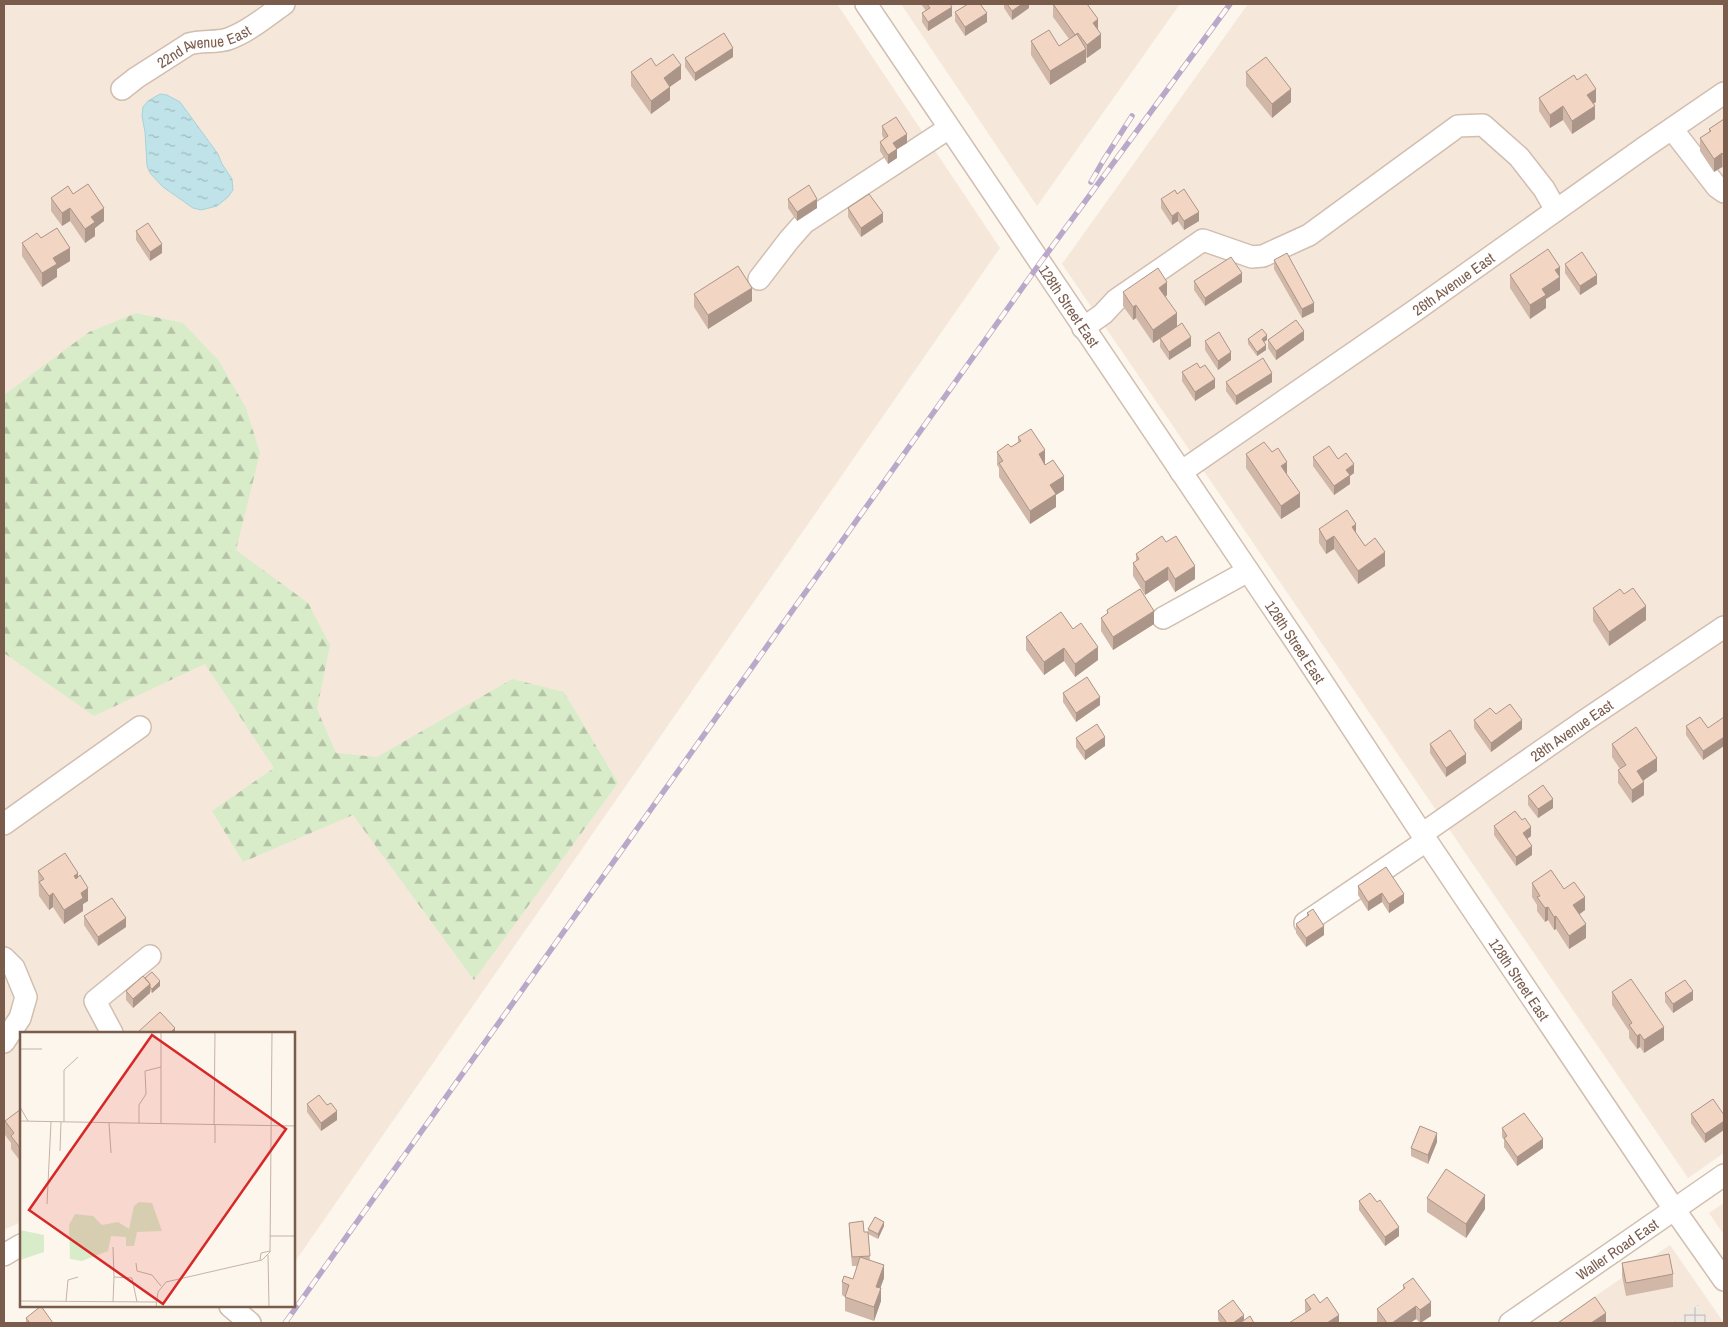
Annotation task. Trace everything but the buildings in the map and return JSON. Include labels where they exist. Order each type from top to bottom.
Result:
[{"type":"street","name":"22nd Avenue East","points":[[122,89],[189,44],[226,40],[241,33],[284,4]]},
{"type":"street","name":"128th Street East","points":[[866,4],[1674,1209],[1724,1280]]},
{"type":"street","name":"26th Avenue East","points":[[1181,472],[1405,318],[1724,93]]},
{"type":"street","points":[[1083,328],[1102,314],[1116,300],[1203,240],[1252,257],[1263,256],[1309,235],[1458,126],[1484,125],[1519,157],[1544,189],[1556,210]]},
{"type":"street","points":[[759,279],[804,223],[949,128]]},
{"type":"street","points":[[1672,129],[1717,186],[1724,192]]},
{"type":"street","points":[[1163,618],[1248,571]]},
{"type":"street","name":"28th Avenue East","points":[[1305,922],[1584,721],[1724,627]]},
{"type":"street","points":[[4,824],[140,727]]},
{"type":"street","points":[[111,1032],[95,1000],[150,956]]},
{"type":"street","points":[[4,958],[14,968],[26,997],[20,1018],[4,1042]]},
{"type":"street","name":"Waller Road East","points":[[1510,1323],[1724,1175]]},
{"type":"street","points":[[4,1254],[20,1246]]},
{"type":"street","points":[[231,1307],[250,1323]]},
{"type":"shaded area","points":[[4,4],[837,4],[1000,248],[295,1262],[295,1032],[20,1032],[20,1222],[4,1230]]},
{"type":"shaded area","points":[[901,4],[1180,4],[1037,206]]},
{"type":"shaded area","points":[[1248,4],[1724,4],[1724,1153],[1688,1178],[1062,264]]},
{"type":"shaded area","points":[[1724,1203],[1724,1235],[1709,1213]]},
{"type":"shaded area","points":[[1670,1245],[1724,1323],[1556,1323]]},
{"type":"shaded area","points":[[1698,1305],[1711,1323],[1673,1323]]},
{"type":"green space","points":[[136,313],[183,323],[219,361],[246,408],[260,453],[236,550],[308,603],[330,645],[317,709],[336,753],[377,757],[512,679],[564,692],[618,783],[474,980],[353,815],[243,862],[212,811],[274,768],[205,664],[94,716],[4,653],[4,395],[89,332]]},
{"type":"water","points":[[160,94],[167,95],[180,102],[218,154],[232,179],[233,190],[217,206],[201,210],[193,208],[163,187],[150,173],[147,166],[142,116],[143,107],[148,101]]},
{"type":"railway","points":[[285,1323],[1040,263],[1230,4]]},
{"type":"railway","points":[[1091,182],[1132,116]]}]
